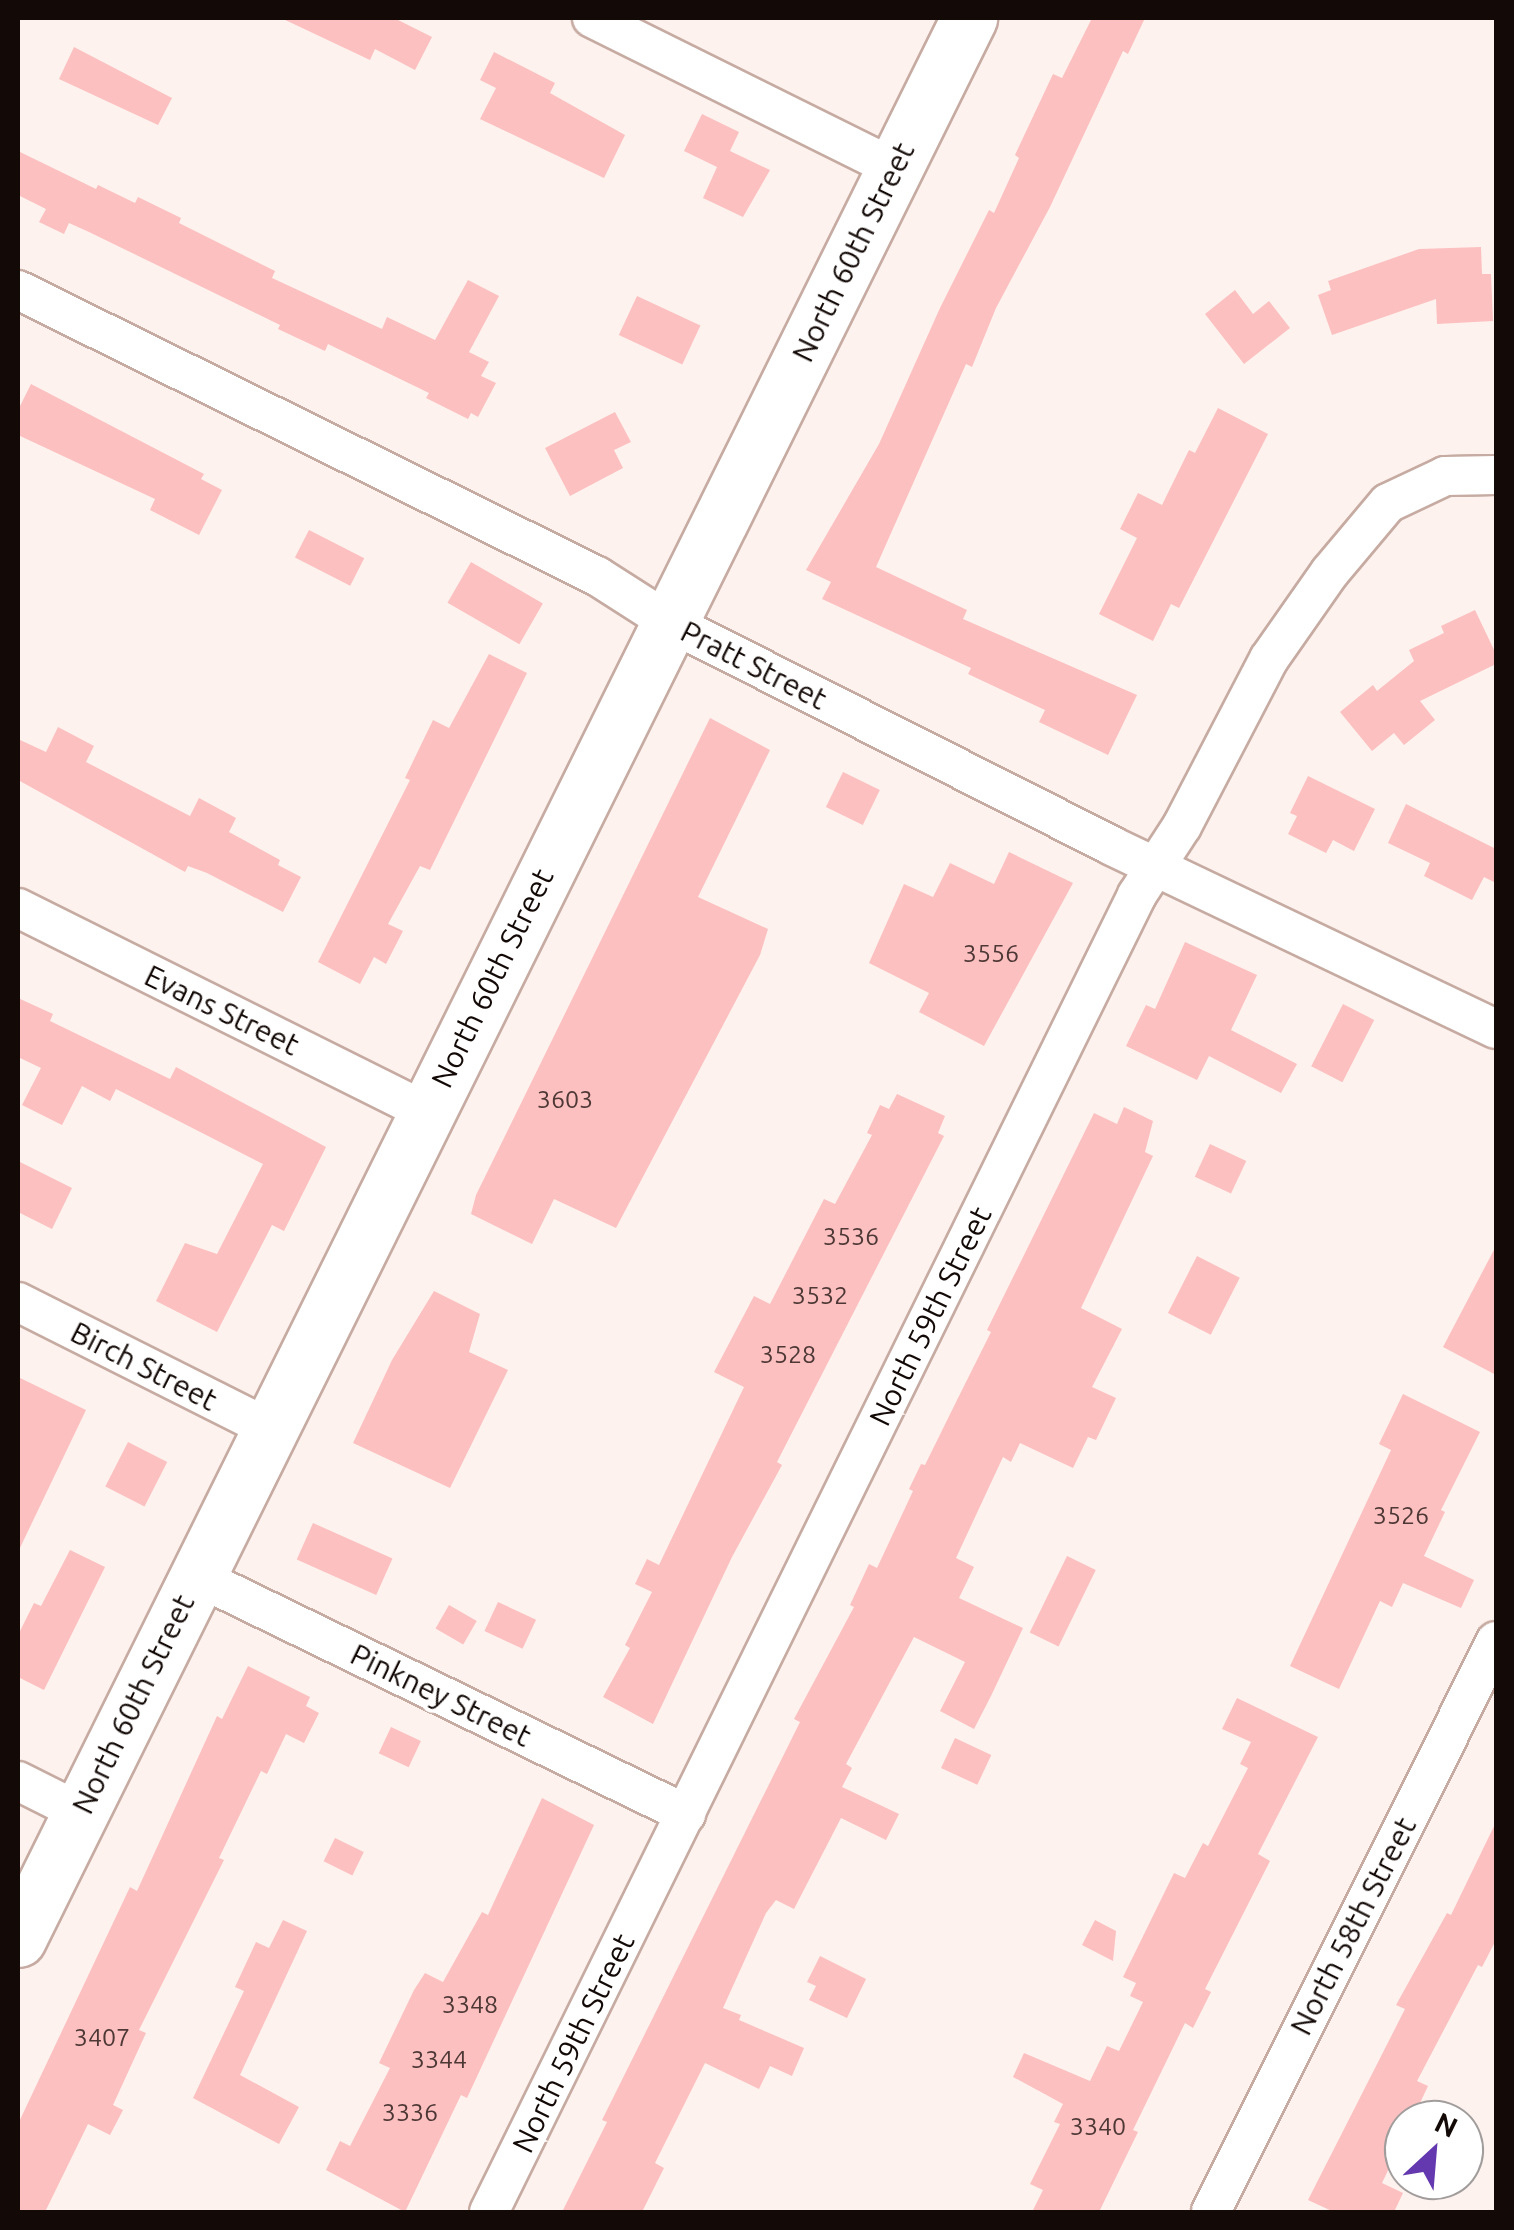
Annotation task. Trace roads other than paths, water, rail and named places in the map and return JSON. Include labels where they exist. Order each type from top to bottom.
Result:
[{"type":"main road","name":"North 60th Street","points":[[18,1939],[969,18]]},
{"type":"street","points":[[592,18],[894,168]]},
{"type":"street","name":"Pratt Street","points":[[18,290],[597,576],[669,622],[1496,1029]]},
{"type":"street","name":"North 59th Street","points":[[489,2212],[1138,895],[1294,619],[1388,503],[1445,476],[1496,475]]},
{"type":"street","name":"Evans Street","points":[[18,908],[426,1111]]},
{"type":"street","name":"Birch Street","points":[[18,1302],[270,1429]]},
{"type":"street","name":"Pinkney Street","points":[[196,1576],[686,1814]]},
{"type":"street","name":"North 58th Street","points":[[1210,2212],[1496,1641]]},
{"type":"street","points":[[18,1781],[80,1812]]}]
